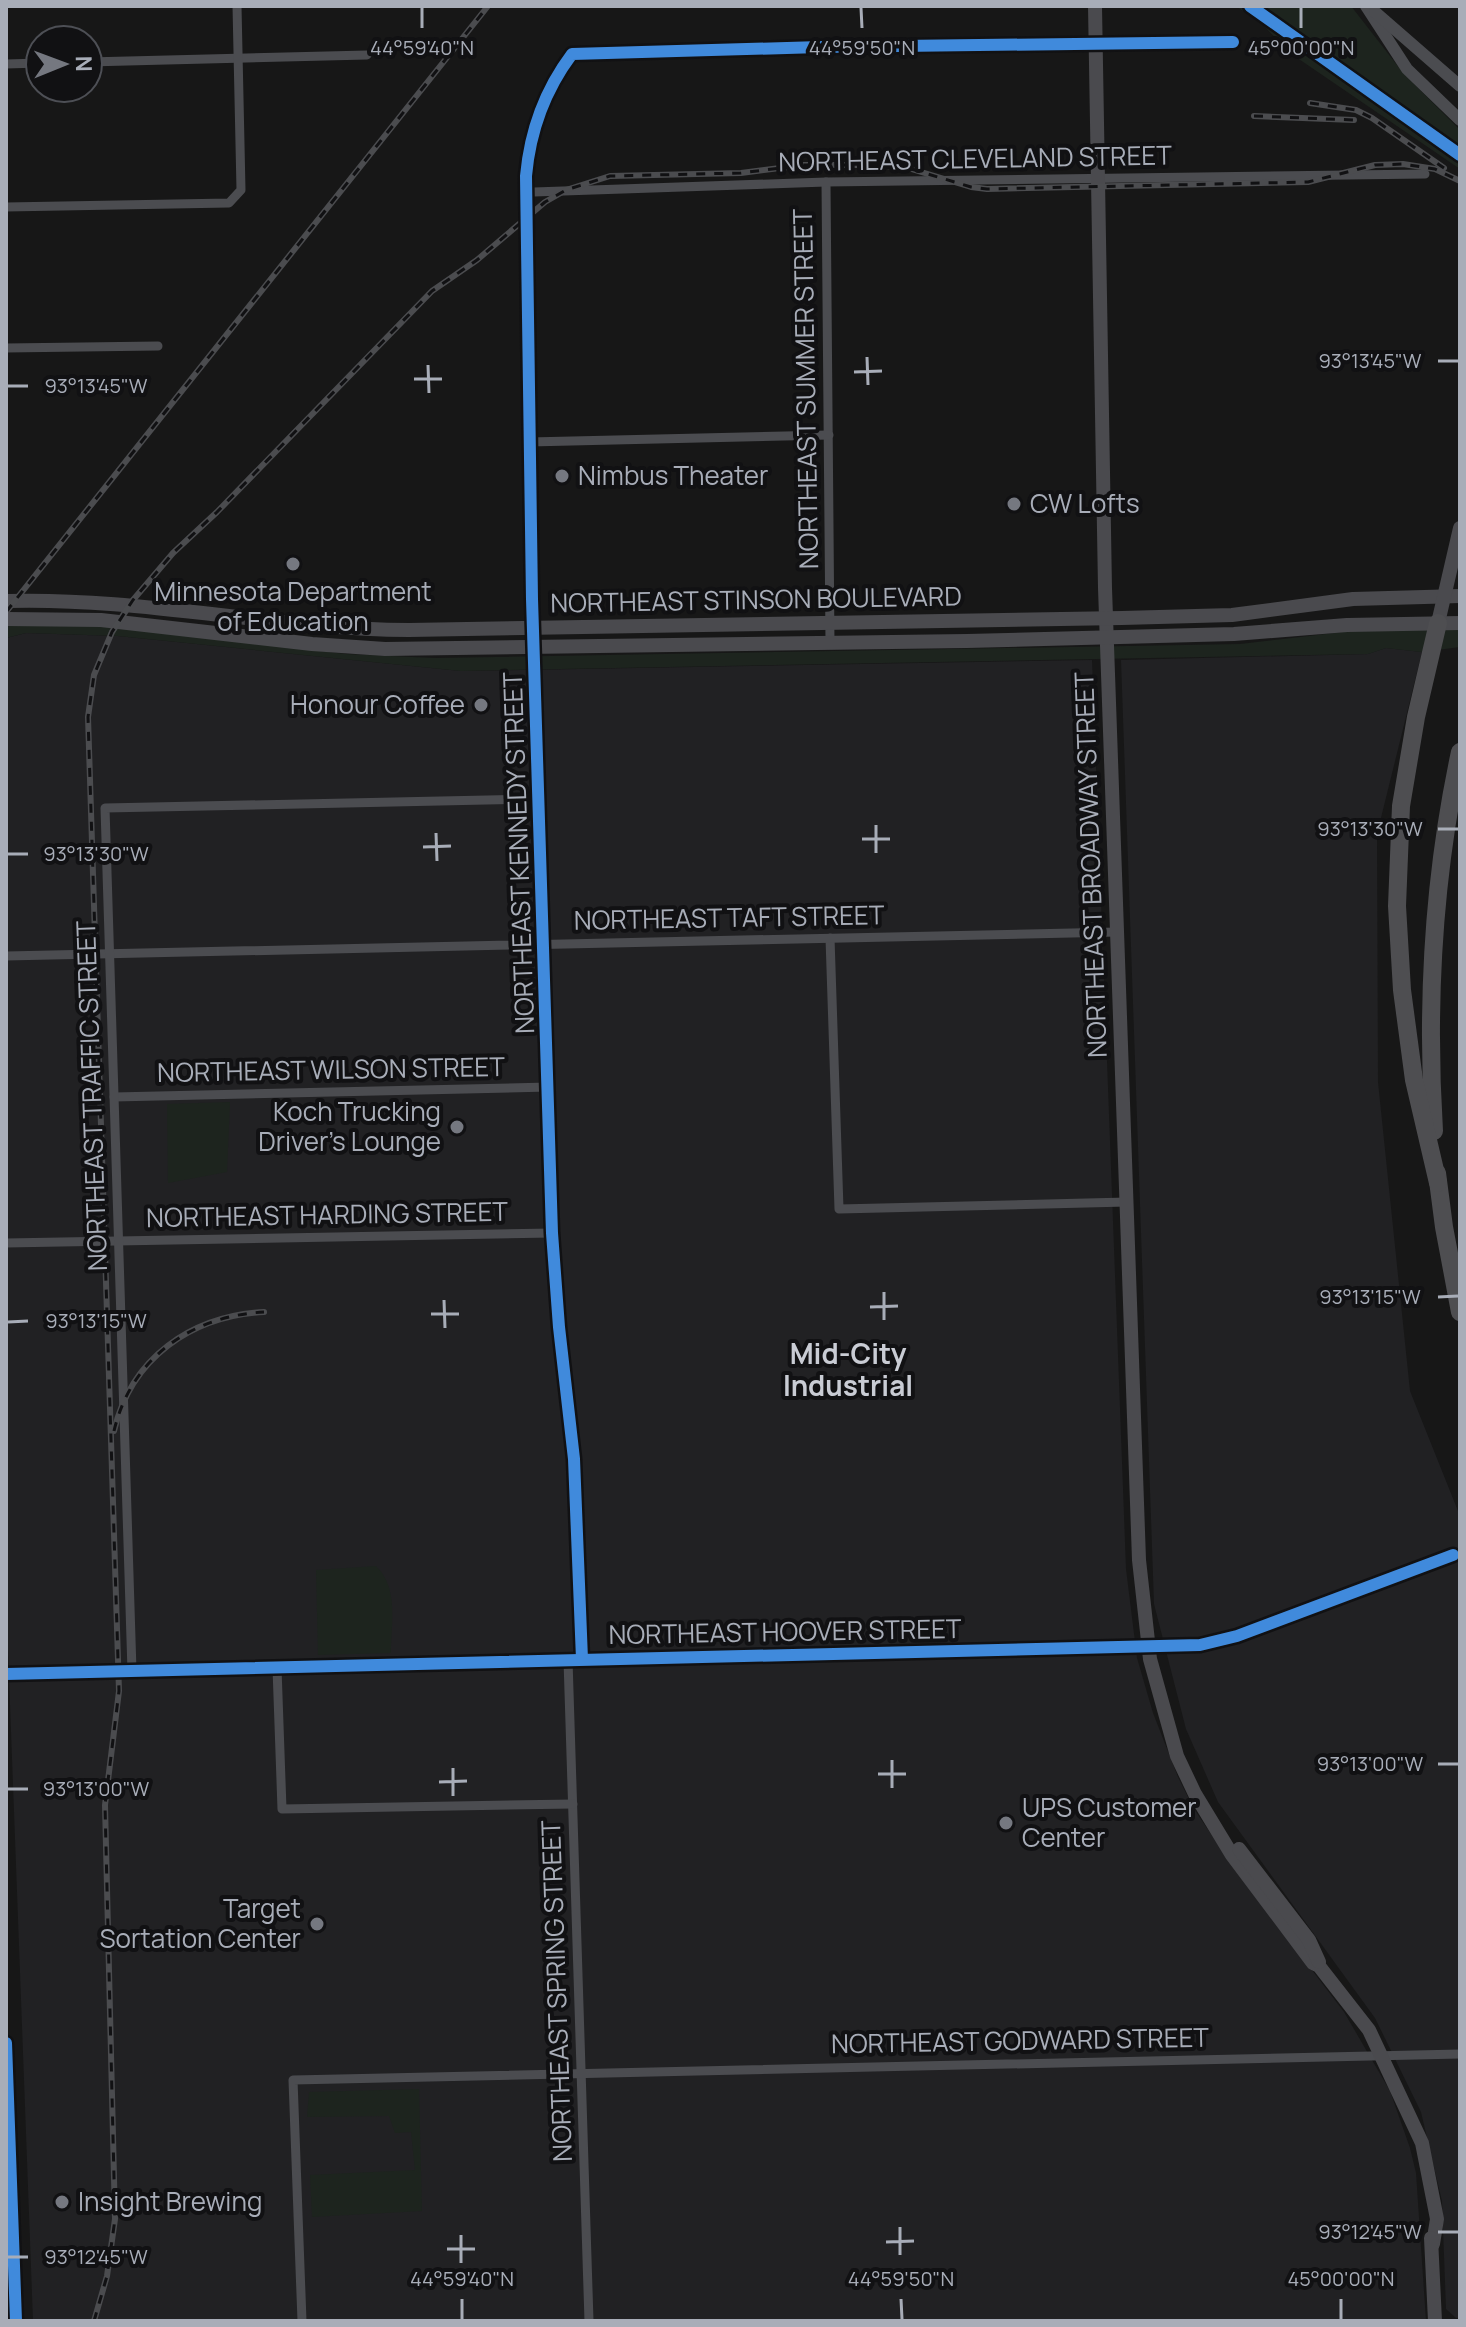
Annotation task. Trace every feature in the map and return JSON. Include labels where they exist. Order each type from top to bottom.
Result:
[{"type":"highway","points":[[1438,623],[1416,717],[1401,806],[1397,906],[1402,990],[1414,1080],[1438,1183],[1460,1312]]},
{"type":"highway","points":[[1438,1183],[1430,996],[1441,860],[1460,752]]},
{"type":"main road","name":"NORTHEAST BROADWAY STREET","points":[[1095,6],[1106,618],[1138,1549],[1147,1646],[1177,1756],[1220,1838],[1313,1963],[1351,2004],[1383,2056],[1410,2120],[1433,2244],[1435,2321]]},
{"type":"main road","points":[[1438,623],[1460,528]]},
{"type":"main road","name":"NORTHEAST STINSON BOULEVARD","points":[[6,601],[78,601],[347,629],[1232,615],[1353,599],[1460,596]]},
{"type":"main road","name":"NORTHEAST STINSON BOULEVARD","points":[[6,619],[101,620],[357,648],[1107,637],[1234,634],[1347,625],[1460,623]]},
{"type":"main road","points":[[6,2043],[10,2243],[16,2321]]},
{"type":"street","points":[[6,207],[229,203],[241,190],[237,6]]},
{"type":"street","points":[[1367,6],[1460,86]]},
{"type":"street","points":[[1367,6],[1407,69],[1460,120]]},
{"type":"street","points":[[1096,44],[1233,42]]},
{"type":"street","name":"NORTHEAST KENNEDY STREET","points":[[582,1659],[574,1459],[552,1233],[534,646],[526,190],[528,159],[537,119],[555,79],[572,54],[1096,44]]},
{"type":"street","points":[[104,62],[367,55]]},
{"type":"street","name":"NORTHEAST CLEVELAND STREET","points":[[526,190],[826,182],[1425,174]]},
{"type":"street","name":"NORTHEAST SUMMER STREET","points":[[826,182],[830,643]]},
{"type":"street","points":[[6,348],[158,346]]},
{"type":"street","points":[[529,442],[829,435]]},
{"type":"street","name":"NORTHEAST TRAFFIC STREET","points":[[132,1671],[105,808],[540,799]]},
{"type":"street","name":"NORTHEAST TAFT STREET","points":[[6,956],[1117,932]]},
{"type":"street","points":[[830,938],[839,1209],[1127,1202]]},
{"type":"street","name":"NORTHEAST WILSON STREET","points":[[114,1097],[549,1087]]},
{"type":"street","name":"NORTHEAST HARDING STREET","points":[[6,1243],[552,1233]]},
{"type":"street","name":"NORTHEAST HOOVER STREET","points":[[6,1674],[1200,1645],[1237,1636],[1453,1555]]},
{"type":"street","name":"NORTHEAST SPRING STREET","points":[[568,1660],[589,2321]]},
{"type":"street","points":[[277,1668],[282,1809],[573,1804]]},
{"type":"street","name":"NORTHEAST GODWARD STREET","points":[[302,2321],[293,2080],[1460,2054]]},
{"type":"shaded area","points":[[1236,6],[1351,6],[1404,74],[1460,130],[1460,169],[1290,53],[1262,24]]},
{"type":"shaded area","points":[[6,625],[92,625],[346,654],[435,658],[1240,644],[1352,631],[1460,629],[1460,647],[1422,652],[1386,648],[1368,654],[461,671],[118,636],[26,633],[6,638]]},
{"type":"shaded area","points":[[26,633],[118,636],[461,671],[1092,660],[1126,1569],[1137,1658],[1153,1713],[1194,1809],[1234,1868],[1344,2012],[1390,2091],[1416,2173],[1426,2321],[33,2321],[6,1597],[6,638]]},
{"type":"shaded area","points":[[1386,648],[1422,652],[1377,834],[1378,1082],[1410,1391],[1460,1516],[1460,2318],[1446,2309],[1442,2201],[1421,2112],[1375,2018],[1218,1802],[1186,1729],[1154,1604],[1121,660],[1368,654]]},
{"type":"shaded area","points":[[230,1102],[227,1172],[168,1183],[167,1104]]},
{"type":"shaded area","points":[[376,1566],[391,1596],[391,1653],[318,1655],[316,1570]]},
{"type":"shaded area","points":[[419,2089],[422,2211],[312,2217],[310,2175],[415,2170],[411,2132],[395,2133],[389,2116],[307,2117],[309,2092]]},
{"type":"railway","points":[[6,612],[488,6]]},
{"type":"railway","points":[[1310,103],[1356,110],[1444,168]]},
{"type":"railway","points":[[1254,116],[1354,120]]},
{"type":"railway","points":[[94,2321],[107,2276],[115,2219],[105,1805],[119,1691],[88,717],[94,675],[112,632],[133,600],[173,553],[217,512],[432,291],[477,260],[545,202],[566,190],[610,176],[741,173],[804,165],[908,168],[987,189],[1308,182],[1375,165],[1403,164],[1435,169],[1460,181]]},
{"type":"railway","points":[[114,1431],[122,1405],[134,1382],[168,1346],[212,1322],[264,1312]]},
{"type":"cycle path","points":[[1250,6],[1460,155]]},
{"type":"cycle path","points":[[582,1659],[574,1459],[552,1233],[532,599],[526,176],[540,112],[572,54],[820,47],[1233,42]]},
{"type":"cycle path","points":[[6,1674],[1200,1645],[1237,1636],[1453,1555]]},
{"type":"cycle path","points":[[6,2043],[16,2321]]},
{"type":"place","name":"Nimbus Theater","points":[[562,476]]},
{"type":"place","name":"CW Lofts","points":[[1014,504]]},
{"type":"place","name":"Minnesota Department of Education","points":[[293,564]]},
{"type":"place","name":"Honour Coffee","points":[[481,705]]},
{"type":"place","name":"Koch Trucking Driver's Lounge","points":[[457,1127]]},
{"type":"place","name":"UPS Customer Center","points":[[1006,1823]]},
{"type":"place","name":"Target Sortation Center","points":[[317,1924]]},
{"type":"place","name":"Insight Brewing","points":[[62,2202]]},
{"type":"district","name":"Mid-City Industrial","points":[[848,1370]]}]
